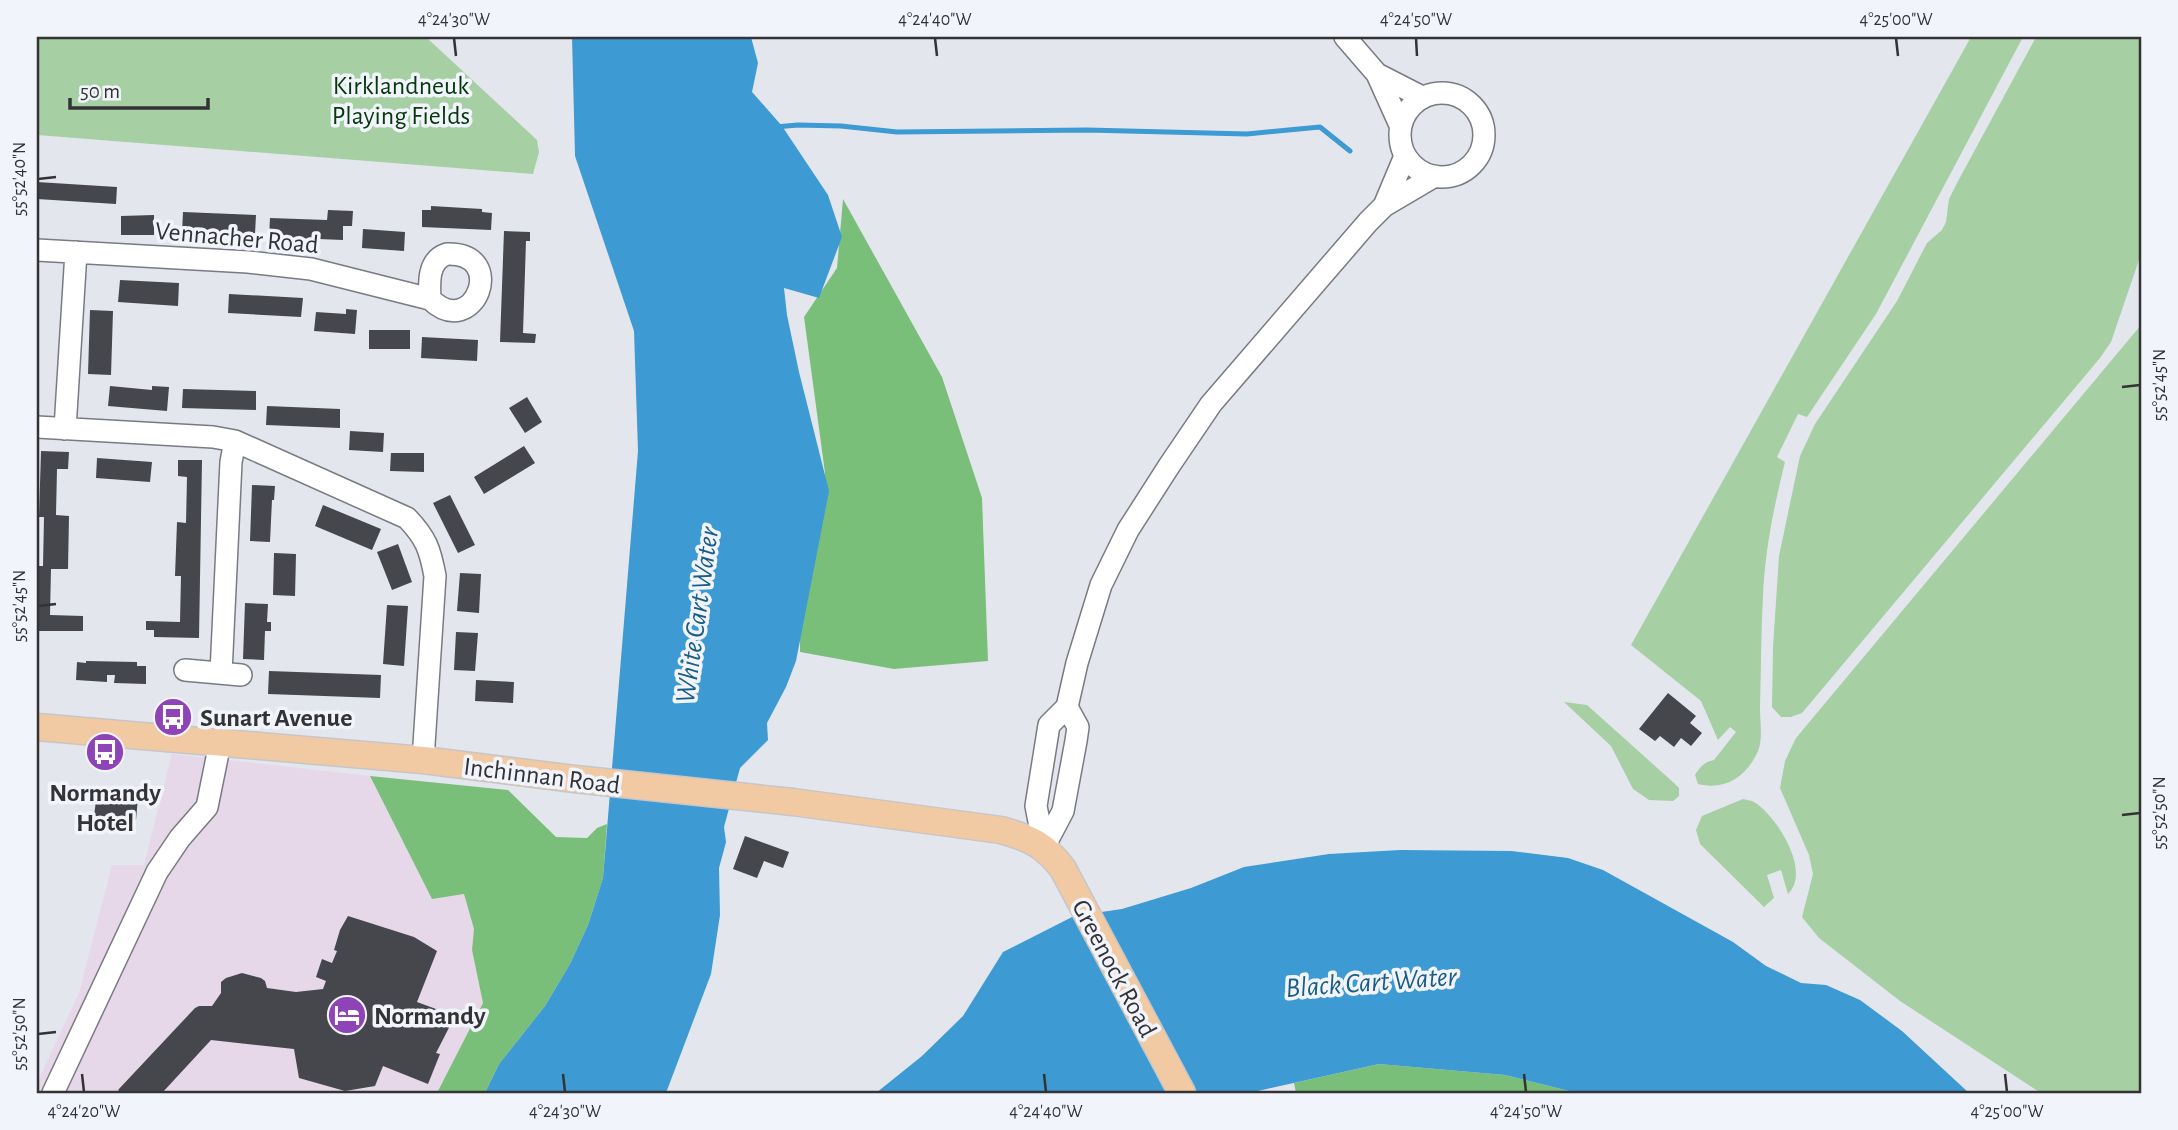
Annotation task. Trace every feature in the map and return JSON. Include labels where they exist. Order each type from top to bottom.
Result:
[{"type":"main road","name":"Inchinnan Road","points":[[37,727],[423,760],[793,802],[1001,830],[1044,847]]},
{"type":"main road","name":"Greenock Road","points":[[1044,847],[1068,880],[1182,1093]]},
{"type":"street","points":[[1345,37],[1377,74],[1400,125]]},
{"type":"street","points":[[1377,74],[1422,97]]},
{"type":"street","points":[[1447,93],[1470,103],[1483,125],[1484,137],[1475,160],[1457,174],[1435,176],[1423,173],[1405,156],[1399,141],[1400,125],[1412,104],[1422,97],[1447,93]]},
{"type":"street","points":[[1044,847],[1036,806],[1049,725],[1066,707],[1101,585],[1128,530],[1211,404],[1384,206],[1405,156]]},
{"type":"street","points":[[1384,206],[1435,176]]},
{"type":"street","name":"Vennacher Road","points":[[37,250],[248,262],[311,269],[430,299]]},
{"type":"street","points":[[65,429],[76,252]]},
{"type":"street","points":[[37,427],[212,437],[235,441],[407,518],[422,533],[431,552],[435,576],[423,760]]},
{"type":"street","points":[[185,670],[231,674],[231,463],[235,441]]},
{"type":"street","points":[[1044,847],[1063,811],[1076,741],[1078,727],[1066,707]]},
{"type":"street","points":[[52,1093],[157,872],[180,838],[207,807],[220,743]]},
{"type":"shaded area","points":[[172,754],[370,776],[432,899],[464,894],[474,929],[472,950],[483,1003],[437,1093],[37,1093],[37,1083],[79,993],[112,865],[144,865]]},
{"type":"green space","name":"Kirklandneuk Playing Fields","points":[[37,37],[426,37],[537,140],[539,152],[533,174],[37,135]]},
{"type":"green space","points":[[1971,37],[2023,37],[1876,314],[1807,417],[1798,414],[1777,457],[1785,462],[1764,578],[1760,747],[1748,768],[1734,780],[1718,785],[1698,784],[1695,775],[1705,764],[1714,760],[1736,732],[1730,727],[1718,740],[1701,701],[1631,645]]},
{"type":"green space","points":[[2036,37],[2141,37],[2141,254],[2111,342],[1802,713],[1781,717],[1772,707],[1779,556],[1800,456],[1815,424],[1897,301],[1927,243],[1942,230],[1946,222],[1949,199]]},
{"type":"green space","points":[[843,199],[942,377],[982,498],[988,661],[894,669],[800,652],[800,616],[825,473],[804,317],[837,268]]},
{"type":"green space","points":[[2141,325],[2141,1093],[2041,1093],[1900,1001],[1819,938],[1802,917],[1813,874],[1809,855],[1780,788],[1785,761],[1796,738]]},
{"type":"green space","points":[[1564,702],[1587,705],[1674,783],[1679,788],[1679,796],[1673,801],[1649,800],[1633,789],[1611,746]]},
{"type":"green space","points":[[370,776],[508,790],[556,837],[587,838],[597,828],[607,824],[603,878],[588,925],[570,964],[545,1006],[499,1064],[485,1093],[437,1093],[483,1003],[472,950],[474,929],[464,894],[432,899]]},
{"type":"green space","points":[[1743,799],[1754,802],[1772,819],[1794,858],[1794,884],[1788,894],[1781,870],[1767,875],[1774,898],[1764,907],[1700,844],[1696,830],[1702,816]]},
{"type":"green space","points":[[1379,1064],[1505,1075],[1577,1093],[1296,1093],[1294,1083]]},
{"type":"water","name":"White Cart Water","points":[[572,37],[751,37],[758,63],[752,92],[782,126],[828,195],[842,237],[819,298],[784,288],[799,372],[829,491],[796,661],[767,723],[768,740],[740,768],[724,827],[726,842],[719,868],[720,915],[711,974],[666,1093],[485,1093],[499,1064],[545,1006],[570,964],[588,925],[603,878],[638,451],[634,331],[575,156]]},
{"type":"water","name":"Black Cart Water","points":[[1400,850],[1511,851],[1568,858],[1603,870],[1733,942],[1766,966],[1801,983],[1826,985],[1860,1000],[1902,1031],[1969,1093],[1577,1093],[1505,1075],[1379,1064],[1249,1093],[876,1093],[922,1056],[963,1016],[1003,952],[1074,916],[1122,909],[1191,888],[1244,867],[1329,854]]},
{"type":"building","points":[[37,182],[117,187],[116,204],[37,199]]},
{"type":"building","points":[[431,206],[482,209],[482,212],[492,213],[491,230],[422,227],[422,210],[431,210]]},
{"type":"building","points":[[328,210],[353,211],[352,226],[343,226],[343,240],[269,237],[270,218],[327,220]]},
{"type":"building","points":[[183,212],[256,215],[255,234],[182,232]]},
{"type":"building","points":[[154,215],[154,235],[121,235],[121,216]]},
{"type":"building","points":[[363,229],[405,232],[404,251],[362,248]]},
{"type":"building","points":[[504,231],[530,232],[530,241],[526,241],[523,333],[536,334],[535,343],[500,342]]},
{"type":"building","points":[[120,280],[179,283],[178,306],[118,302]]},
{"type":"building","points":[[229,294],[303,298],[301,317],[228,313]]},
{"type":"building","points":[[346,309],[357,310],[355,334],[314,331],[316,312],[346,314]]},
{"type":"building","points":[[90,310],[113,311],[111,375],[88,374]]},
{"type":"building","points":[[369,330],[410,330],[410,349],[369,349]]},
{"type":"building","points":[[422,337],[478,340],[477,361],[421,358]]},
{"type":"building","points":[[110,386],[152,390],[152,386],[169,387],[167,411],[108,406]]},
{"type":"building","points":[[183,389],[256,391],[256,410],[182,408]]},
{"type":"building","points":[[527,397],[542,422],[525,433],[509,408]]},
{"type":"building","points":[[267,406],[340,409],[340,428],[266,425]]},
{"type":"building","points":[[350,431],[384,433],[383,452],[349,450]]},
{"type":"building","points":[[524,446],[535,463],[484,494],[474,477]]},
{"type":"building","points":[[41,451],[69,452],[68,469],[57,469],[56,515],[69,516],[68,569],[51,569],[50,615],[83,616],[83,631],[37,631],[37,566],[43,566],[44,517],[39,517]]},
{"type":"building","points":[[391,453],[424,453],[424,472],[390,471]]},
{"type":"building","points":[[97,458],[152,462],[150,482],[96,478]]},
{"type":"building","points":[[178,460],[202,460],[199,638],[154,637],[154,630],[146,630],[146,621],[180,622],[181,576],[175,576],[177,522],[186,523],[187,477],[178,476]]},
{"type":"building","points":[[252,485],[275,486],[270,542],[250,541]]},
{"type":"building","points":[[450,495],[475,545],[458,553],[433,503]]},
{"type":"building","points":[[323,505],[381,529],[372,550],[315,526]]},
{"type":"building","points":[[398,544],[412,582],[392,590],[377,552]]},
{"type":"building","points":[[274,553],[296,554],[295,596],[273,595]]},
{"type":"building","points":[[460,573],[481,574],[479,613],[457,611]]},
{"type":"building","points":[[245,603],[268,604],[267,622],[271,622],[271,631],[265,631],[264,660],[243,659]]},
{"type":"building","points":[[387,605],[408,606],[404,666],[383,664]]},
{"type":"building","points":[[456,632],[478,633],[475,671],[454,670]]},
{"type":"building","points":[[77,662],[137,662],[137,666],[146,666],[146,684],[114,683],[115,675],[107,675],[107,682],[76,680]]},
{"type":"building","points":[[269,671],[381,675],[380,698],[268,694]]},
{"type":"building","points":[[476,680],[514,682],[513,703],[475,701]]},
{"type":"building","points":[[1668,693],[1696,716],[1690,723],[1702,733],[1691,746],[1681,738],[1674,747],[1660,736],[1655,741],[1639,729]]},
{"type":"building","points":[[97,793],[138,797],[136,820],[94,816]]},
{"type":"building","points":[[745,836],[789,852],[783,868],[764,861],[757,878],[733,869]]},
{"type":"building","points":[[348,916],[414,937],[437,951],[417,1002],[455,1016],[436,1053],[440,1054],[428,1084],[383,1066],[375,1086],[345,1091],[299,1078],[294,1049],[211,1040],[162,1093],[122,1093],[118,1090],[195,1008],[212,1006],[221,993],[221,982],[226,978],[242,973],[261,978],[267,988],[296,992],[323,989],[326,981],[316,977],[322,959],[332,963],[340,930]]},
{"type":"waterway","points":[[775,127],[841,126],[897,132],[1087,130],[1247,134],[1320,127],[1350,151]]},
{"type":"place","name":"Sunart Avenue","points":[[173,717]]},
{"type":"place","name":"Normandy Hotel","points":[[105,752]]},
{"type":"place","name":"Normandy","points":[[347,1015]]}]
